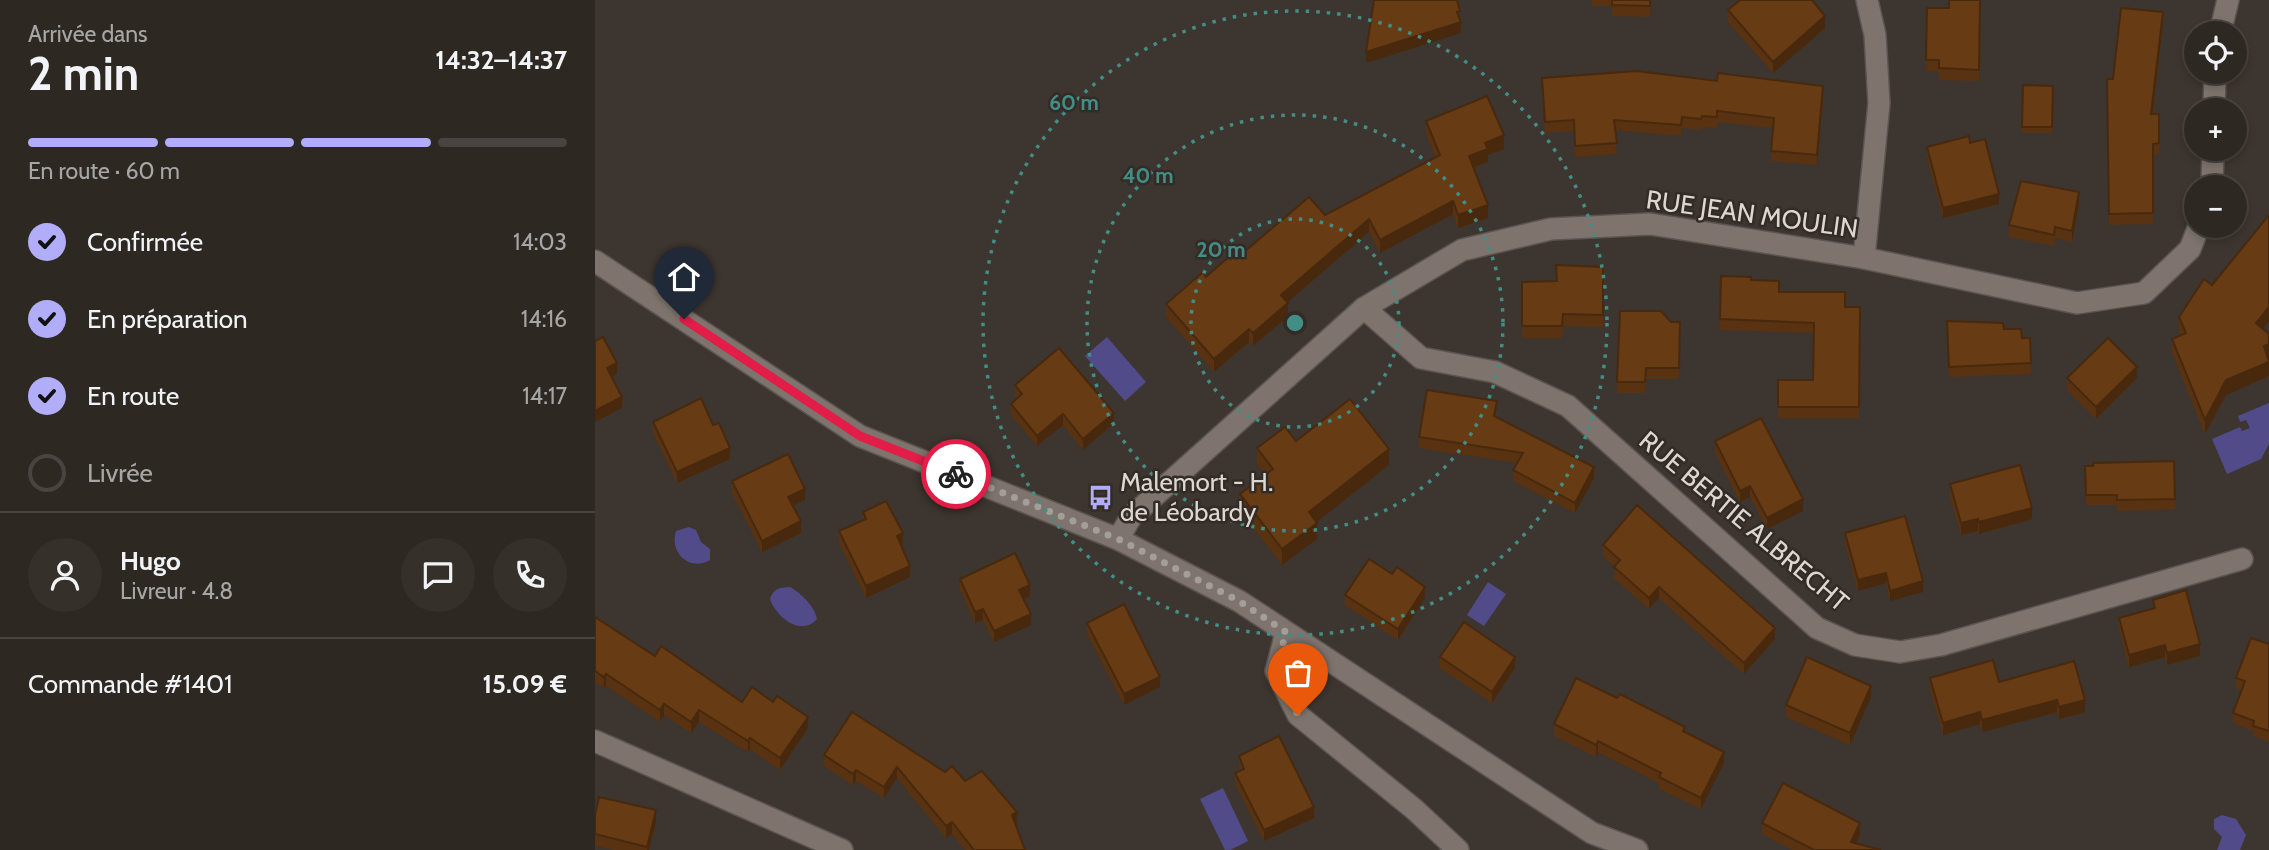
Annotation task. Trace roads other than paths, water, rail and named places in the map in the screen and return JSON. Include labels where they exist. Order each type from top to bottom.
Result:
[{"type":"street","points":[[1864,258],[1879,103],[1875,35],[1867,0]]},
{"type":"street","points":[[2223,21],[2228,0]]},
{"type":"street","name":"RUE JEAN MOULIN","points":[[1118,539],[1131,517],[1364,308],[1462,250],[1552,229],[1650,224],[1864,258],[2077,303],[2144,293],[2190,249],[2194,238]]},
{"type":"street","points":[[595,261],[860,436],[1118,539],[1239,601],[1592,833],[1637,850]]},
{"type":"street","name":"RUE BERTIE ALBRECHT","points":[[1364,308],[1421,358],[1496,372],[1568,407],[1817,628],[1855,645],[1900,652],[1941,645],[2242,559]]},
{"type":"street","points":[[1286,632],[1276,671],[1298,715],[1415,809],[1458,850]]},
{"type":"street","points":[[595,741],[842,850]]},
{"type":"place","name":"Malemort - H. de Léobardy","points":[[1100,497]]}]
